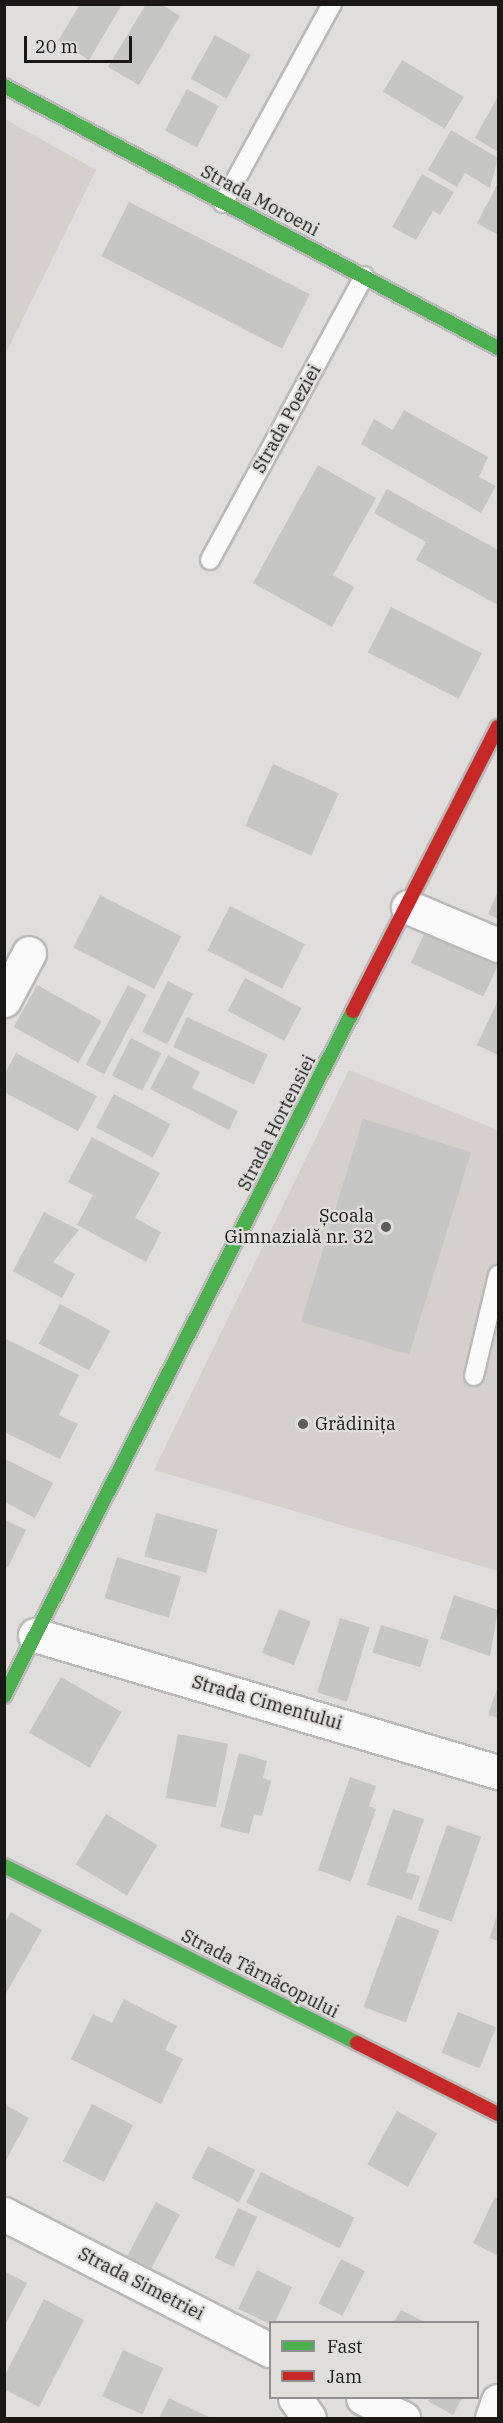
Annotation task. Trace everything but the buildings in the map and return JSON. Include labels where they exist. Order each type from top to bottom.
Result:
[{"type":"street","name":"Strada Moroeni","points":[[4,86],[498,348]]},
{"type":"street","name":"Strada Hortensiei","points":[[4,1696],[498,727]]},
{"type":"street","points":[[408,907],[498,945]]},
{"type":"street","points":[[4,1000],[29,953]]},
{"type":"street","name":"Strada Cimentului","points":[[35,1635],[498,1772]]},
{"type":"street","name":"Strada Târnăcopului","points":[[4,1866],[498,2114]]},
{"type":"street","name":"Strada Simetriei","points":[[4,2214],[266,2351]]},
{"type":"street","points":[[296,2399],[309,2418]]},
{"type":"street","points":[[367,2399],[403,2418]]},
{"type":"street","points":[[492,2418],[498,2401]]},
{"type":"lane","points":[[224,202],[333,4]]},
{"type":"lane","name":"Strada Poeziei","points":[[210,560],[364,276]]},
{"type":"lane","points":[[474,1376],[498,1275]]},
{"type":"shaded area","points":[[5,119],[96,170],[5,355]]},
{"type":"shaded area","name":"Școala Gimnazială nr. 32","points":[[349,1070],[498,1130],[498,1571],[154,1470]]},
{"type":"traffic: fast","points":[[4,86],[498,348]]},
{"type":"traffic: fast","points":[[4,1696],[353,1011]]},
{"type":"traffic: fast","points":[[4,1866],[357,2043]]},
{"type":"traffic: jam","points":[[353,1011],[498,727]]},
{"type":"traffic: jam","points":[[357,2043],[498,2114]]},
{"type":"place","name":"Școala Gimnazială nr. 32","points":[[386,1227]]},
{"type":"place","name":"Grădinița","points":[[303,1424]]}]
